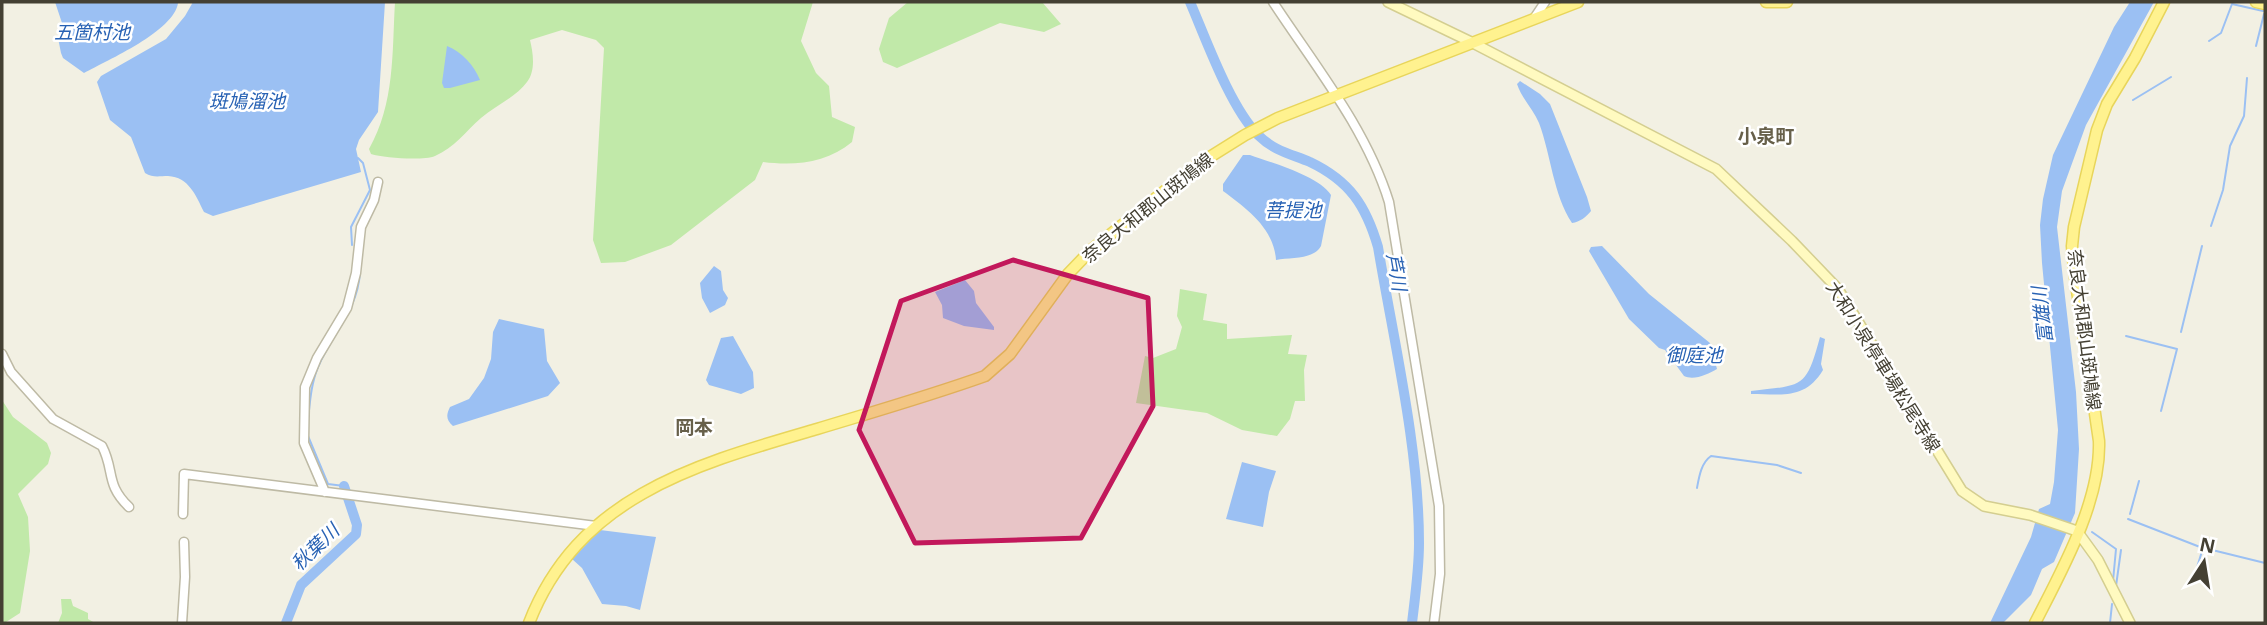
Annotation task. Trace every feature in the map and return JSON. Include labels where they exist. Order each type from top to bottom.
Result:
[{"type":"main road","name":"大和小泉停車場松尾寺線","points":[[1388,2],[1716,169],[1808,256],[1838,289],[1962,491],[1984,506],[2030,515],[2075,530]]},
{"type":"main road","name":"奈良大和郡山斑鳩線","points":[[529,623],[537,603],[570,553],[596,526],[634,497],[706,463],[985,376],[1010,355],[1068,274],[1091,250],[1197,165],[1248,133],[1335,95],[1535,16],[1578,2]]},
{"type":"main road","points":[[1766,2],[1787,2]]},
{"type":"main road","name":"奈良大和郡山斑鳩線","points":[[2035,623],[2092,494],[2100,462],[2074,270],[2074,227],[2104,111],[2164,2]]},
{"type":"main road","points":[[2256,2],[2265,4]]},
{"type":"main road","points":[[2075,530],[2098,560],[2130,623]]},
{"type":"street","points":[[1273,2],[1371,155],[1385,190],[1394,224],[1439,506],[1440,574],[1434,623]]},
{"type":"street","points":[[1535,16],[1545,2]]},
{"type":"street","points":[[325,492],[304,443],[305,387],[317,358],[347,308],[356,274],[361,227],[374,200],[378,182]]},
{"type":"street","points":[[2,354],[11,372],[53,419],[102,446],[112,486],[129,507]]},
{"type":"street","points":[[183,514],[184,474],[596,526]]},
{"type":"street","points":[[182,623],[184,542]]},
{"type":"highlighted area","points":[[1013,260],[1148,298],[1153,406],[1081,538],[915,543],[859,430],[901,301]]},
{"type":"green space","points":[[395,2],[813,2],[801,41],[816,73],[829,86],[832,117],[855,127],[852,142],[821,159],[787,164],[763,162],[755,180],[671,245],[625,262],[601,263],[593,240],[604,48],[596,40],[562,30],[530,40],[533,67],[527,82],[481,118],[448,149],[435,156],[422,158],[371,154],[369,149],[384,114],[391,77]]},
{"type":"green space","points":[[908,2],[1042,2],[1061,24],[1044,32],[1000,23],[897,68],[883,62],[879,49],[889,18]]},
{"type":"green space","points":[[1180,289],[1207,294],[1203,320],[1227,324],[1227,339],[1292,335],[1288,354],[1307,355],[1304,370],[1305,401],[1295,401],[1290,419],[1277,436],[1242,430],[1207,413],[1136,403],[1145,356],[1153,358],[1176,349],[1182,327],[1177,316]]},
{"type":"green space","points":[[2,400],[13,417],[47,443],[51,453],[48,464],[18,494],[28,517],[30,551],[20,613],[6,622],[2,622]]},
{"type":"green space","points":[[61,599],[71,599],[73,606],[88,613],[88,619],[95,623],[58,623],[62,613]]},
{"type":"water","name":"五箇村池","points":[[55,2],[178,3],[174,14],[153,34],[84,73],[63,58],[58,38],[62,23]]},
{"type":"water","name":"斑鳩溜池","points":[[193,2],[385,2],[378,112],[356,149],[361,172],[213,216],[204,212],[191,188],[181,180],[145,173],[131,137],[110,120],[97,82],[101,76],[166,39]]},
{"type":"water","points":[[2130,2],[2154,2],[2086,125],[2062,191],[2057,227],[2076,392],[2079,449],[2075,513],[2054,562],[2042,569],[2031,595],[2003,623],[1990,623],[2031,537],[2039,509],[2050,504],[2054,482],[2058,430],[2042,263],[2040,225],[2043,199],[2053,155],[2114,27]]},
{"type":"water","points":[[447,46],[467,60],[480,80],[444,88],[442,83]]},
{"type":"water","points":[[1520,81],[1550,104],[1591,211],[1578,222],[1572,223],[1561,200],[1539,123],[1519,89],[1517,84]]},
{"type":"water","name":"菩提池","points":[[1243,155],[1250,155],[1306,176],[1331,195],[1321,246],[1313,254],[1276,260],[1270,238],[1264,229],[1249,212],[1223,191],[1223,184]]},
{"type":"water","name":"御庭池","points":[[1602,246],[1649,294],[1710,343],[1717,369],[1696,377],[1684,376],[1665,350],[1659,348],[1629,319],[1589,251],[1591,247]]},
{"type":"water","points":[[714,266],[721,271],[723,290],[728,298],[725,305],[710,313],[702,298],[700,283]]},
{"type":"water","points":[[965,280],[974,291],[976,303],[994,330],[964,326],[943,318],[942,305],[935,292]]},
{"type":"water","points":[[499,319],[544,329],[547,361],[560,383],[548,396],[453,426],[447,415],[450,407],[469,399],[484,378],[491,359],[493,332]]},
{"type":"water","points":[[733,336],[753,372],[754,388],[741,394],[709,385],[706,380],[721,338]]},
{"type":"water","points":[[1820,337],[1825,339],[1821,364],[1823,370],[1809,386],[1792,393],[1751,394],[1751,391],[1792,385],[1800,381],[1811,367]]},
{"type":"water","points":[[1242,462],[1276,471],[1263,527],[1226,519]]},
{"type":"water","points":[[600,530],[656,537],[640,610],[602,604],[582,568],[572,559]]},
{"type":"waterway","name":"芦川","points":[[1190,2],[1220,72],[1248,123],[1270,145],[1324,169],[1346,186],[1362,207],[1373,232],[1398,358],[1415,470],[1419,553],[1412,623]]},
{"type":"waterway","points":[[2209,41],[2221,33],[2232,4],[2263,11]]},
{"type":"waterway","points":[[2256,46],[2264,14]]},
{"type":"waterway","points":[[2133,100],[2171,77]]},
{"type":"waterway","points":[[2211,226],[2223,190],[2230,146],[2244,116],[2247,78]]},
{"type":"waterway","name":"秋葉川","points":[[352,245],[351,227],[370,190],[363,163],[358,158]]},
{"type":"waterway","points":[[2181,332],[2202,246]]},
{"type":"waterway","name":"秋葉川","points":[[308,420],[316,373],[350,310],[360,272]]},
{"type":"waterway","points":[[2126,336],[2177,349],[2161,411]]},
{"type":"waterway","name":"秋葉川","points":[[308,436],[328,484],[344,486]]},
{"type":"waterway","points":[[1697,488],[1703,466],[1711,456],[1777,465],[1801,473]]},
{"type":"waterway","points":[[2130,514],[2139,481]]},
{"type":"waterway","name":"秋葉川","points":[[286,623],[301,585],[356,534],[357,525],[344,486]]},
{"type":"waterway","points":[[2128,519],[2200,547],[2265,563]]},
{"type":"waterway","points":[[2092,532],[2116,549],[2113,581]]},
{"type":"waterway","points":[[2194,577],[2203,548]]},
{"type":"waterway","points":[[2116,586],[2121,550]]},
{"type":"waterway","points":[[2110,623],[2112,604]]},
{"type":"district","name":"小泉町","points":[[1766,136]]},
{"type":"district","name":"岡本","points":[[694,427]]},
{"type":"water label","name":"富雄川","points":[[2042,315]]}]
